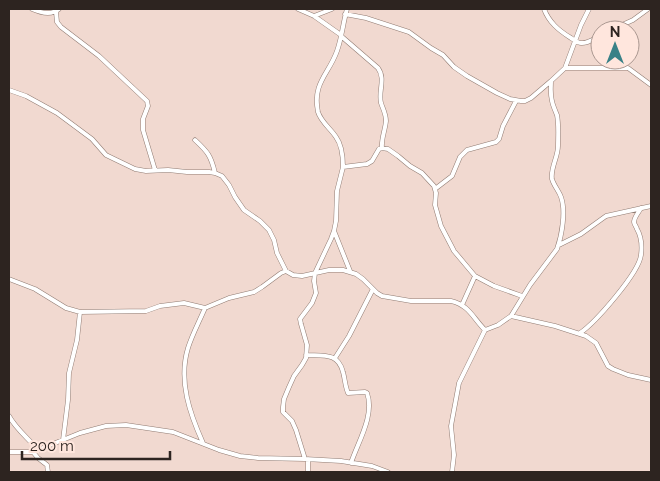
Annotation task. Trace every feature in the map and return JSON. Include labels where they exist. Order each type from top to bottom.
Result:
[{"type":"street","points":[[32,9],[46,13],[58,10],[57,22],[61,27],[99,56],[147,102],[143,119],[143,130],[155,170]]},
{"type":"street","points":[[298,9],[314,16],[341,35],[378,68],[381,73],[381,98],[386,116],[382,148],[372,161],[367,164],[343,167]]},
{"type":"street","points":[[314,16],[332,9]]},
{"type":"street","points":[[308,472],[307,459],[296,430],[292,421],[283,412],[283,407],[289,387],[306,355],[307,345],[300,319],[312,303],[316,293],[315,274],[331,239],[336,220],[337,191],[343,167],[343,158],[336,136],[319,116],[316,101],[321,80],[334,59],[347,9]]},
{"type":"street","points":[[544,9],[553,25],[575,40],[582,43],[590,40]]},
{"type":"street","points":[[345,14],[366,18],[410,32],[443,55],[454,67],[497,93],[516,101],[525,101],[551,82],[565,68],[589,9]]},
{"type":"street","points":[[633,20],[648,9]]},
{"type":"street","points":[[565,68],[628,68],[651,85]]},
{"type":"street","points":[[452,472],[454,455],[451,426],[456,394],[462,376],[485,330],[498,326],[511,316],[522,296],[559,245],[563,207],[561,196],[552,179],[558,155],[558,145],[551,82]]},
{"type":"street","points":[[9,90],[26,96],[57,113],[92,140],[106,155],[135,169],[141,171],[208,172],[222,176],[244,210],[269,230],[286,271],[293,275],[315,274],[329,270],[350,271],[363,279],[382,296],[417,302],[451,301],[462,305],[485,330]]},
{"type":"street","points":[[435,189],[452,176],[460,157],[467,150],[496,142],[499,139],[503,126],[516,101]]},
{"type":"street","points":[[195,140],[212,159],[216,173]]},
{"type":"street","points":[[382,148],[388,149],[422,173],[434,186],[435,205],[441,226],[454,251],[475,276],[494,286],[522,296]]},
{"type":"street","points":[[559,245],[581,234],[606,216],[651,206]]},
{"type":"street","points":[[580,333],[592,324],[635,271],[642,254],[640,236],[634,221],[641,208]]},
{"type":"street","points":[[334,231],[350,271]]},
{"type":"street","points":[[9,279],[35,289],[66,308],[80,312],[146,311],[160,306],[184,303],[204,308],[230,298],[254,292],[281,272],[286,271]]},
{"type":"street","points":[[462,305],[475,276]]},
{"type":"street","points":[[335,358],[349,336],[373,289]]},
{"type":"street","points":[[203,443],[185,394],[185,368],[188,350],[204,308]]},
{"type":"street","points":[[63,440],[68,400],[68,377],[77,340],[80,312]]},
{"type":"street","points":[[511,316],[580,333],[596,343],[608,366],[628,375],[651,380]]},
{"type":"street","points":[[306,355],[335,358],[340,363],[348,392],[367,393],[370,405],[366,426],[351,463]]},
{"type":"street","points":[[9,416],[15,426],[38,450]]},
{"type":"street","points":[[9,452],[33,452],[80,433],[115,425],[126,425],[173,432],[240,456],[351,463],[372,466],[388,472]]},
{"type":"street","points":[[33,452],[46,463],[48,472]]}]
